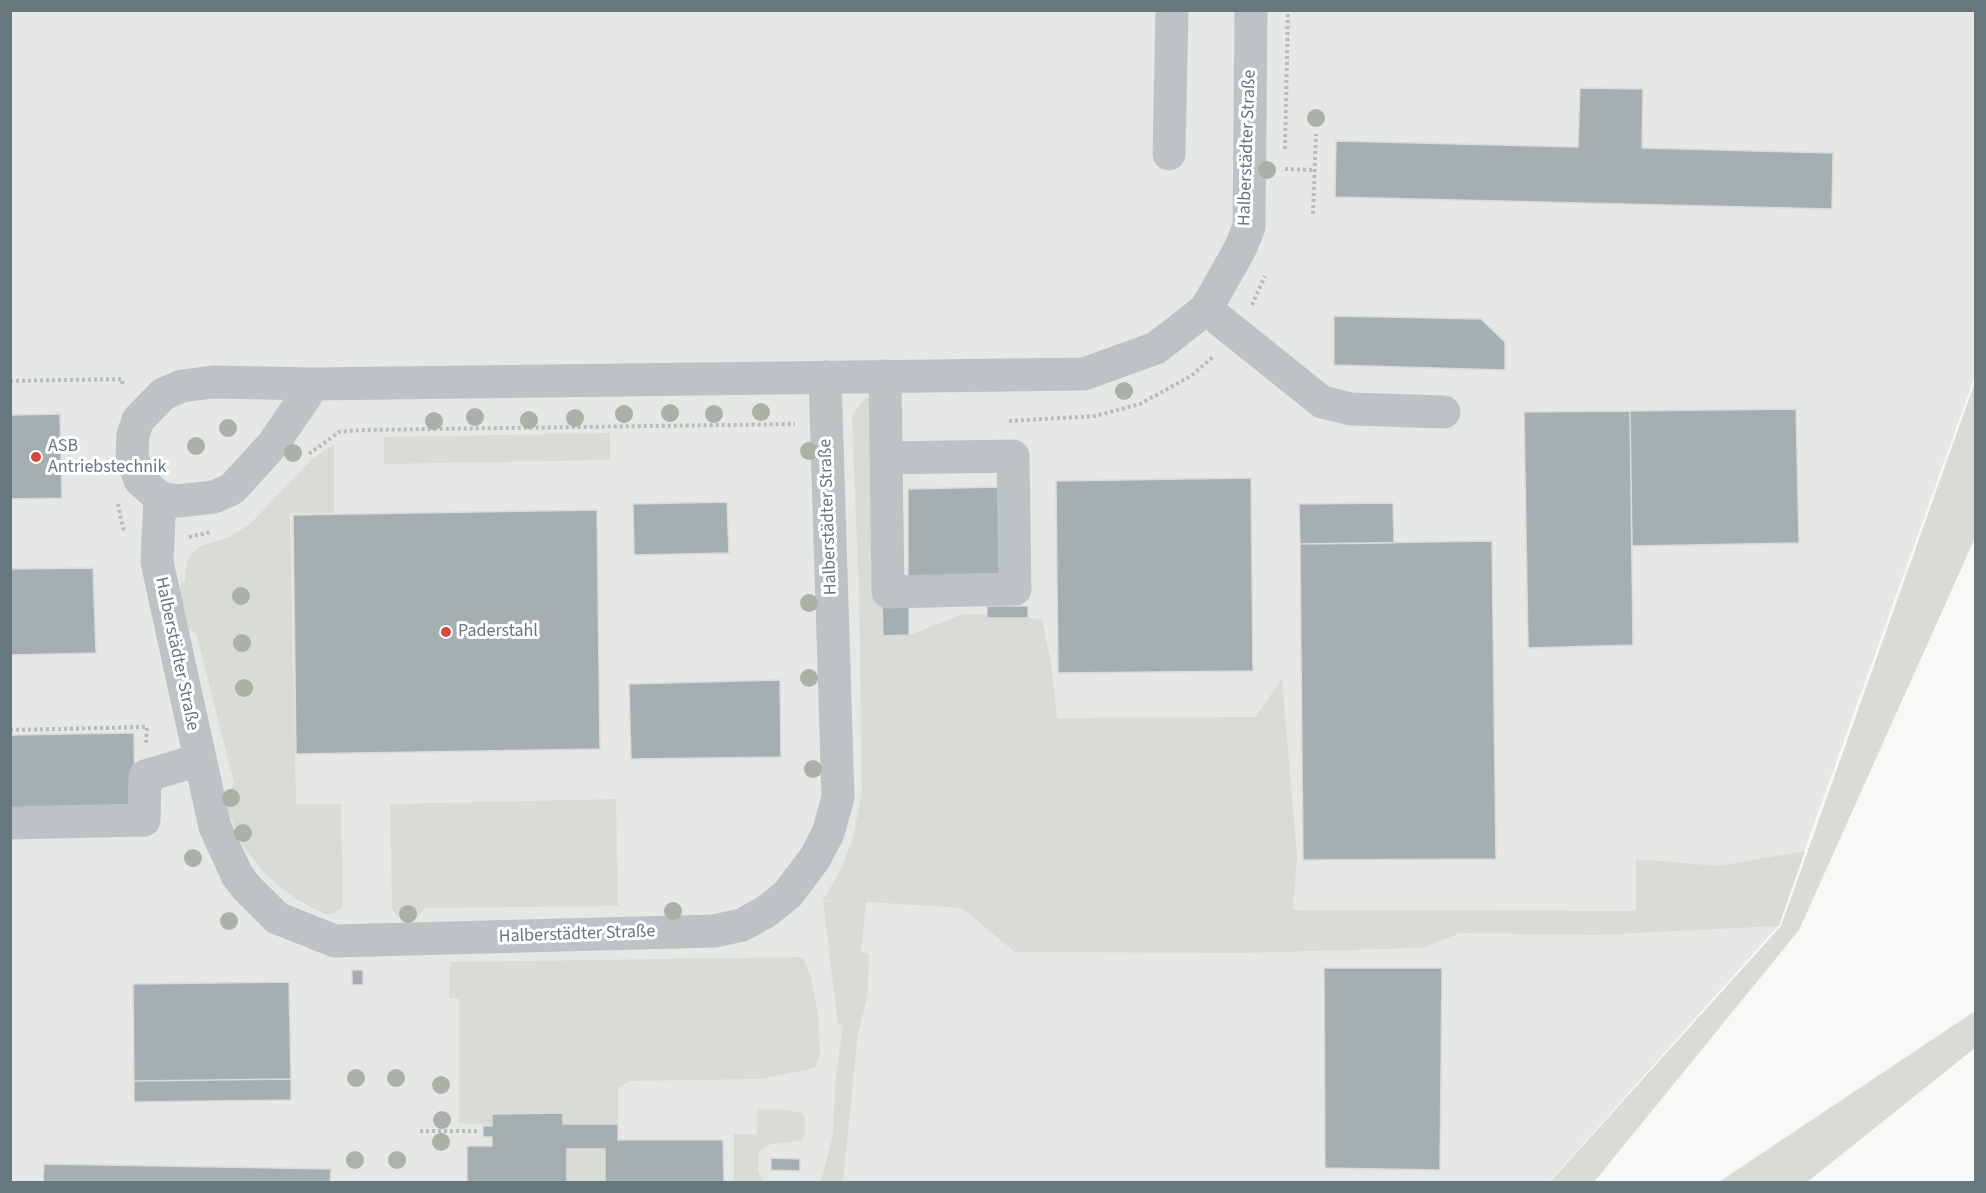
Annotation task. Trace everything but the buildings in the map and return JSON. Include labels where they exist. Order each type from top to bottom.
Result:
[{"type":"street","points":[[1169,154],[1172,10]]},
{"type":"street","name":"Halberstädter Straße","points":[[825,377],[837,798],[828,832],[794,905],[767,911],[742,925],[714,931],[335,941],[277,918],[246,887],[215,827],[157,562],[159,514],[140,480],[132,457],[133,435],[138,420],[163,394],[182,386],[213,382],[314,384],[885,376],[1084,374],[1156,348],[1206,309],[1240,249],[1249,227],[1251,10]]},
{"type":"street","points":[[1206,309],[1312,395],[1335,407],[1444,412]]},
{"type":"street","points":[[885,376],[886,458],[888,592],[1015,590],[1013,456],[886,458]]},
{"type":"street","points":[[159,514],[232,489],[273,444],[314,384]]},
{"type":"street","points":[[10,823],[144,820],[145,776],[199,760]]},
{"type":"path","points":[[1313,214],[1316,134]]},
{"type":"path","points":[[1285,169],[1315,170]]},
{"type":"path","points":[[998,421],[1095,416],[1140,404],[1191,376],[1215,355],[1248,313],[1269,268]]},
{"type":"path","points":[[10,381],[122,379],[125,394]]},
{"type":"path","points":[[302,460],[316,446],[339,432],[360,430],[827,423]]},
{"type":"path","points":[[126,543],[117,500],[136,520],[159,514],[190,537],[222,530]]},
{"type":"path","points":[[10,730],[147,727],[145,776]]},
{"type":"path","points":[[420,1131],[480,1131]]},
{"type":"shaded area","points":[[10,11],[1975,11],[1975,376],[1777,927],[1549,1182],[11,1182]]},
{"type":"shaded area","points":[[1975,382],[1975,538],[1799,930],[1594,1182],[1550,1182],[1781,926]]},
{"type":"shaded area","points":[[866,397],[880,409],[882,635],[910,635],[962,614],[999,614],[1042,619],[1051,662],[1057,718],[1255,717],[1282,679],[1297,856],[1293,910],[1636,911],[1636,859],[1718,866],[1805,851],[1779,926],[1599,935],[1460,933],[1422,948],[1243,953],[1015,952],[962,908],[866,902],[861,951],[869,954],[868,993],[858,1034],[843,1182],[821,1182],[833,1134],[835,1083],[843,1025],[838,1025],[823,901],[837,901],[823,900],[842,868],[854,834],[862,790],[859,594],[852,416]]},
{"type":"shaded area","points":[[610,433],[610,460],[384,464],[384,437]]},
{"type":"shaded area","points":[[334,444],[334,513],[290,513],[296,804],[341,804],[343,907],[333,914],[324,914],[296,899],[267,876],[243,846],[225,803],[234,783],[196,633],[180,623],[179,601],[181,583],[185,582],[187,561],[193,553],[200,546],[230,537],[250,524],[312,459]]},
{"type":"shaded area","points":[[616,799],[618,906],[426,908],[414,920],[407,922],[395,914],[392,907],[390,804]]},
{"type":"shaded area","points":[[803,957],[811,977],[818,1016],[820,1053],[815,1068],[760,1079],[630,1081],[618,1088],[618,1124],[563,1124],[563,1113],[492,1114],[492,1125],[459,1123],[459,999],[449,998],[450,962]]},
{"type":"shaded area","points":[[1975,1011],[1975,1048],[1807,1182],[1719,1182]]},
{"type":"shaded area","points":[[757,1109],[788,1110],[801,1113],[805,1119],[805,1132],[802,1141],[771,1144],[759,1152],[758,1172],[764,1182],[734,1182],[734,1134],[757,1134]]},
{"type":"shaded area","points":[[567,1149],[605,1149],[605,1182],[567,1182]]},
{"type":"place","name":"ASB Antriebstechnik","points":[[36,457]]},
{"type":"place","name":"Paderstahl","points":[[446,632]]}]
